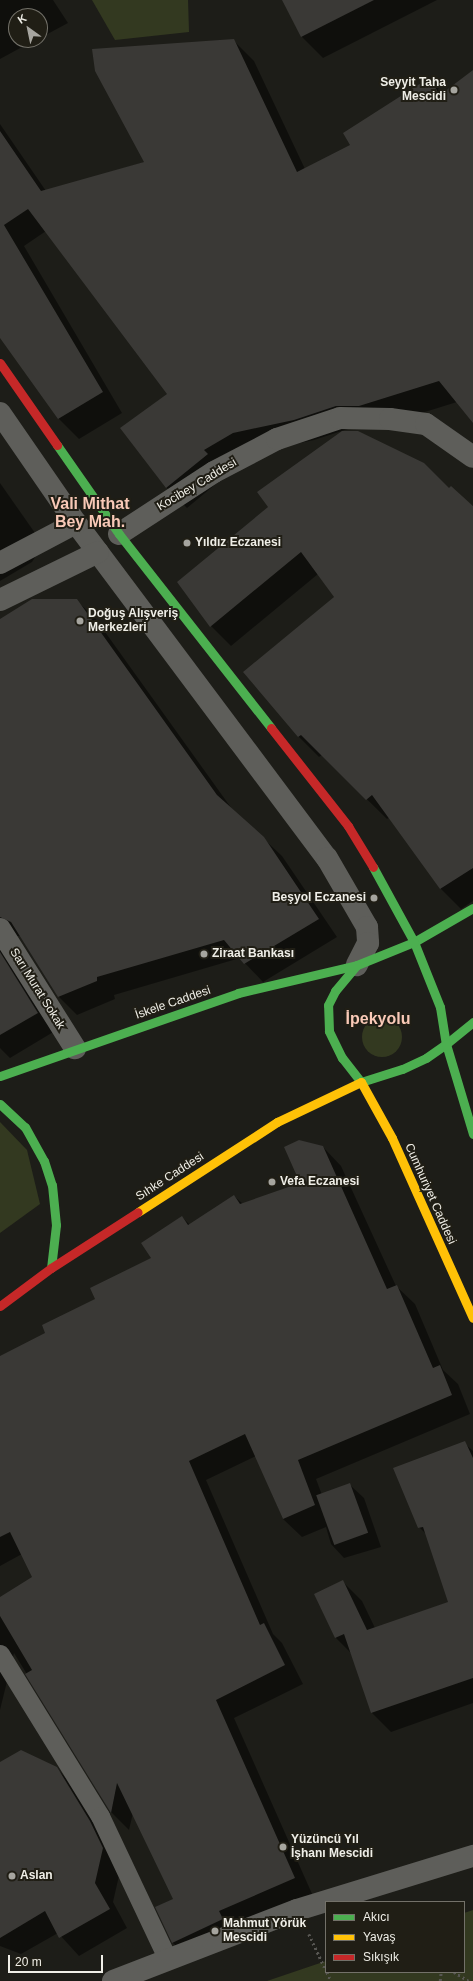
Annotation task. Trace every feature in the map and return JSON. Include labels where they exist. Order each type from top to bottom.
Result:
[{"type":"main road","points":[[0,363],[119,534],[348,826],[383,883],[414,942],[436,994],[446,1044],[473,1134]]},
{"type":"main road","points":[[473,908],[414,942],[357,965],[335,991],[328,1005],[329,1031],[342,1058],[361,1082],[402,1069],[426,1058],[473,1022]]},
{"type":"main road","name":"İskele Caddesi","points":[[0,1076],[75,1048],[238,993],[357,965]]},
{"type":"main road","name":"Sıhke Caddesi","points":[[0,1306],[51,1268],[277,1122],[361,1082]]},
{"type":"main road","name":"Cumhuriyet Caddesi","points":[[361,1082],[392,1138],[473,1318]]},
{"type":"main road","points":[[0,1104],[25,1127],[44,1161],[52,1185],[56,1225],[51,1268]]},
{"type":"street","points":[[0,413],[76,523],[327,858],[367,927],[368,943],[357,965]]},
{"type":"street","name":"Kocibey Caddesi","points":[[119,534],[214,472],[277,439],[340,418],[390,419],[426,424],[473,457]]},
{"type":"street","points":[[0,563],[76,523]]},
{"type":"street","points":[[0,600],[98,552]]},
{"type":"street","name":"Sarı Murat Sokak","points":[[0,929],[75,1048]]},
{"type":"street","points":[[326,1901],[473,1856]]},
{"type":"street","points":[[113,1981],[297,1910],[325,1901]]},
{"type":"lane","points":[[0,1654],[100,1816],[168,1960]]},
{"type":"path","points":[[297,1910],[325,1969]]},
{"type":"path","points":[[456,1973],[469,1981]]},
{"type":"green space","points":[[92,0],[188,0],[189,32],[115,40]]},
{"type":"green space","points":[[378,1017],[386,1017],[393,1020],[399,1026],[402,1037],[399,1048],[393,1054],[386,1057],[378,1057],[371,1054],[365,1048],[362,1041],[362,1033],[365,1026],[371,1020]]},
{"type":"green space","points":[[0,1122],[27,1150],[40,1204],[0,1233]]},
{"type":"green space","points":[[473,1910],[473,1981],[267,1981],[325,1961],[325,1973],[465,1973],[465,1913]]},
{"type":"building","points":[[282,0],[374,0],[301,37]]},
{"type":"building","points":[[234,39],[297,172],[350,145],[343,133],[429,78],[440,95],[473,70],[473,423],[439,381],[359,406],[336,406],[294,420],[233,433],[204,450],[208,454],[166,488],[120,428],[167,394],[28,209],[4,225],[103,392],[58,419],[0,338],[0,131],[41,191],[144,162],[95,71],[92,49]]},
{"type":"building","points":[[342,431],[358,431],[424,463],[449,488],[451,486],[473,506],[473,868],[440,889],[372,795],[366,800],[301,735],[298,737],[243,672],[334,597],[301,552],[210,627],[177,582],[268,507],[257,492]]},
{"type":"building","points":[[32,599],[77,599],[217,795],[264,837],[319,919],[244,964],[224,940],[97,977],[97,981],[58,997],[11,922],[0,917],[0,619]]},
{"type":"building","points":[[0,952],[38,1013],[0,1035]]},
{"type":"building","points":[[299,1140],[323,1146],[387,1289],[397,1285],[433,1368],[440,1365],[452,1395],[298,1460],[315,1505],[283,1519],[245,1434],[189,1461],[260,1625],[264,1623],[285,1665],[216,1700],[295,1878],[219,1911],[223,1919],[172,1943],[155,1907],[173,1899],[117,1783],[111,1813],[25,1674],[32,1670],[0,1616],[0,1597],[32,1577],[10,1532],[0,1537],[0,1356],[45,1333],[42,1325],[95,1299],[90,1288],[151,1258],[141,1243],[182,1216],[188,1225],[234,1195],[240,1204],[300,1183],[284,1147]]},
{"type":"building","points":[[465,1441],[473,1458],[473,1678],[371,1713],[344,1634],[335,1638],[314,1594],[343,1580],[367,1630],[448,1602],[423,1527],[418,1528],[393,1468]]},
{"type":"building","points":[[350,1483],[368,1533],[334,1545],[316,1495]]},
{"type":"building","points":[[21,1750],[57,1767],[90,1821],[103,1848],[95,1883],[110,1909],[59,1938],[45,1911],[0,1938],[0,1762]]},
{"type":"traffic: fast","points":[[57,445],[119,534],[271,728]]},
{"type":"traffic: fast","points":[[373,867],[414,942],[473,908]]},
{"type":"traffic: fast","points":[[414,942],[440,1007],[446,1044],[426,1058],[402,1069],[361,1082],[342,1058],[329,1031],[328,1005],[335,991],[357,965],[414,942]]},
{"type":"traffic: fast","points":[[0,1076],[238,993],[357,965]]},
{"type":"traffic: fast","points":[[446,1044],[473,1022]]},
{"type":"traffic: fast","points":[[446,1044],[473,1134]]},
{"type":"traffic: fast","points":[[0,1104],[25,1127],[44,1161],[52,1185],[56,1225],[51,1268]]},
{"type":"traffic: slow","points":[[138,1212],[277,1122],[361,1082]]},
{"type":"traffic: slow","points":[[361,1082],[392,1138],[473,1318]]},
{"type":"traffic: jam","points":[[0,363],[57,445]]},
{"type":"traffic: jam","points":[[271,728],[348,826],[373,867]]},
{"type":"traffic: jam","points":[[0,1306],[51,1268],[138,1212]]},
{"type":"place","name":"Seyyit Taha Mescidi","points":[[454,90]]},
{"type":"place","name":"Yıldız Eczanesi","points":[[187,543]]},
{"type":"place","name":"Doğuş Alışveriş Merkezleri","points":[[80,621]]},
{"type":"place","name":"Beşyol Eczanesi","points":[[374,898]]},
{"type":"place","name":"Ziraat Bankası","points":[[204,954]]},
{"type":"place","name":"Vefa Eczanesi","points":[[272,1182]]},
{"type":"place","name":"Yüzüncü Yıl İşhanı Mescidi","points":[[283,1847]]},
{"type":"place","name":"Aslan","points":[[12,1876]]},
{"type":"place","name":"Mahmut Yörük Mescidi","points":[[215,1931]]},
{"type":"district","name":"Vali Mithat Bey Mah.","points":[[90,513]]},
{"type":"district","name":"İpekyolu","points":[[378,1019]]}]
